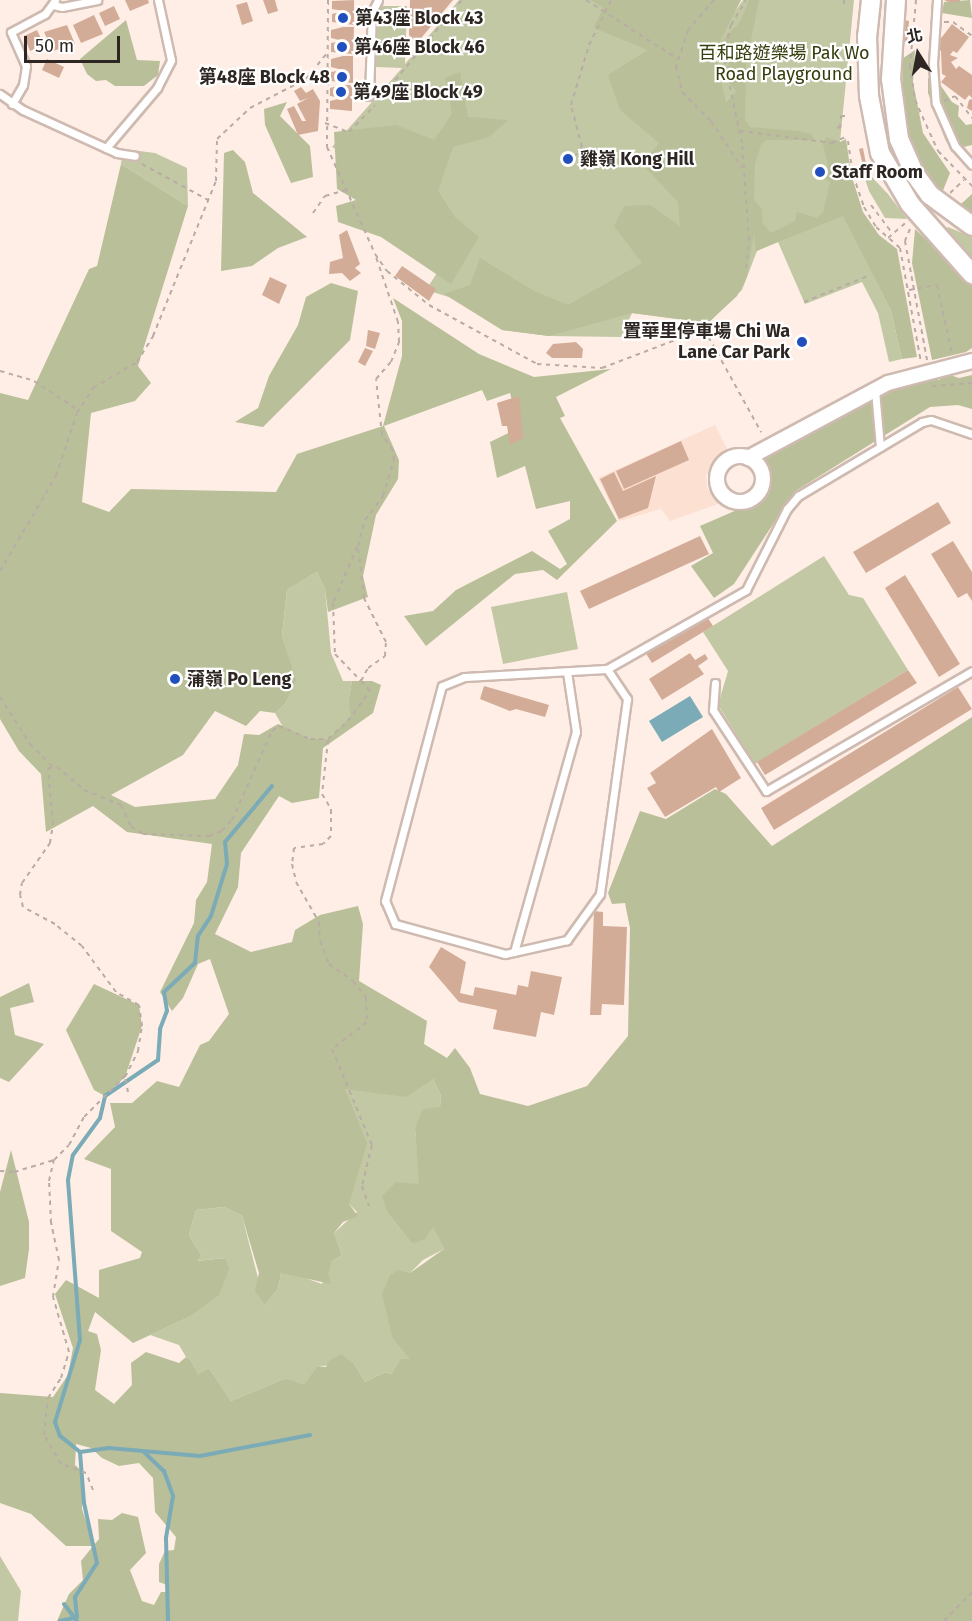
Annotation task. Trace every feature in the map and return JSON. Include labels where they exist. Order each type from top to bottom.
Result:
[{"type":"main road","points":[[871,0],[867,36],[869,96],[880,153],[910,204],[972,274]]},
{"type":"main road","points":[[896,0],[891,87],[902,146],[914,173],[930,195],[972,226]]},
{"type":"street","points":[[748,458],[875,390],[927,366],[971,361]]},
{"type":"lane","points":[[12,104],[23,85],[26,66],[11,32],[45,14],[54,2],[62,7],[98,0]]},
{"type":"lane","points":[[106,148],[157,88],[171,60],[158,0]]},
{"type":"lane","points":[[369,96],[372,12],[378,0]]},
{"type":"lane","points":[[937,0],[933,80],[938,111],[955,146],[972,165]]},
{"type":"lane","points":[[0,94],[12,104],[106,148],[135,156]]},
{"type":"lane","points":[[875,390],[880,447]]},
{"type":"lane","points":[[607,669],[627,699],[600,894],[567,940],[505,954],[394,924],[385,901],[442,686],[464,677],[607,669],[746,590],[787,509],[798,496],[880,447],[931,420],[972,434]]},
{"type":"lane","points":[[715,683],[713,710],[766,791],[972,671]]},
{"type":"lane","points":[[514,952],[576,732],[567,672]]},
{"type":"path","points":[[0,697],[30,744],[54,768],[84,790],[121,805],[131,826],[143,834],[209,836],[222,831],[232,820],[272,731],[279,726],[310,739],[328,739],[348,722],[370,691],[335,654],[333,603],[358,546],[365,520],[383,496],[394,460],[393,450],[382,435],[376,379],[398,351],[398,322],[375,254],[327,147],[325,123],[328,0]]},
{"type":"path","points":[[325,123],[349,132],[406,73],[462,0]]},
{"type":"path","points":[[586,0],[604,15],[664,47],[678,59]]},
{"type":"path","points":[[569,164],[582,147],[571,105],[589,45],[611,0]]},
{"type":"path","points":[[714,0],[688,30],[676,66],[682,92],[711,121],[743,171]]},
{"type":"path","points":[[746,0],[730,25],[723,55],[740,131],[749,240],[746,268]]},
{"type":"path","points":[[935,21],[953,22],[972,36]]},
{"type":"path","points":[[0,571],[56,476],[78,410],[93,388],[137,362],[153,336],[217,176],[217,139],[249,108],[306,79],[327,52]]},
{"type":"path","points":[[955,96],[972,118]]},
{"type":"path","points":[[837,127],[840,128],[841,116],[846,116]]},
{"type":"path","points":[[740,131],[832,144],[848,136]]},
{"type":"path","points":[[848,141],[864,207],[876,227],[900,248],[921,360],[927,366]]},
{"type":"path","points":[[135,156],[141,156],[145,167],[208,200]]},
{"type":"path","points":[[947,195],[964,180]]},
{"type":"path","points":[[313,213],[325,196],[346,190]]},
{"type":"path","points":[[871,205],[893,234]]},
{"type":"path","points":[[888,238],[907,221]]},
{"type":"path","points":[[912,226],[905,241],[930,384],[936,388],[972,383]]},
{"type":"path","points":[[375,254],[404,288],[429,305],[537,364],[602,368],[704,328],[761,432]]},
{"type":"path","points":[[804,302],[868,276]]},
{"type":"path","points":[[908,291],[937,285],[953,355],[944,356]]},
{"type":"path","points":[[927,366],[935,358]]},
{"type":"path","points":[[0,371],[34,381],[78,410]]},
{"type":"path","points":[[358,546],[364,598],[386,642],[386,656],[368,668],[361,681]]},
{"type":"path","points":[[328,739],[322,794],[331,808],[331,836],[323,843],[294,848],[292,864],[296,882],[320,922],[320,940],[329,964],[353,981],[366,997],[367,1022],[332,1049],[372,1145],[362,1186],[369,1206]]},
{"type":"path","points":[[0,1171],[14,1172],[54,1160],[69,1145],[84,1118],[127,1074],[138,1051],[142,1026],[139,1005],[116,992],[82,946],[55,924],[23,907],[20,895],[22,883],[50,843],[53,824],[48,768],[54,768]]},
{"type":"path","points":[[127,1074],[128,1092]]},
{"type":"path","points":[[54,1160],[50,1191],[59,1260],[53,1297],[69,1352],[62,1378],[48,1398],[44,1435],[61,1464],[86,1473],[93,1490]]},
{"type":"path","points":[[944,1621],[972,1592]]},
{"type":"shaded area","points":[[715,425],[730,455],[714,463],[706,475],[707,487],[718,504],[670,521],[661,509],[619,521],[598,478]]},
{"type":"green space","name":"百和路遊樂場 Pak Wo Road Playground","points":[[459,0],[741,0],[733,14],[743,0],[854,0],[840,142],[843,215],[891,311],[902,359],[889,362],[878,313],[862,282],[805,304],[778,242],[757,251],[742,290],[708,323],[632,313],[621,337],[549,336],[502,330],[491,310],[426,290],[462,234],[405,185],[332,147],[402,68],[376,67],[377,6],[407,6],[405,64]]},
{"type":"green space","points":[[591,0],[741,0],[718,45],[718,67],[726,103],[736,91],[728,82],[725,70],[730,62],[724,39],[740,22],[749,0],[759,0],[746,65],[745,120],[750,127],[798,131],[812,134],[814,140],[766,140],[761,145],[755,164],[754,200],[761,208],[763,224],[771,233],[795,221],[797,212],[817,218],[823,213],[830,182],[822,177],[828,165],[823,144],[826,137],[840,142],[846,139],[851,174],[863,212],[879,235],[897,249],[917,357],[902,359],[891,311],[843,216],[756,251],[754,233],[747,277],[737,296],[708,323],[632,313],[549,336],[502,330],[444,294],[470,285],[480,258],[534,291],[568,305],[642,263],[614,226],[624,206],[650,205],[680,226],[678,202],[642,164],[659,143],[620,110],[608,75],[648,50],[594,28],[603,8]]},
{"type":"green space","points":[[970,0],[972,18],[942,13],[944,2]]},
{"type":"green space","points":[[126,20],[137,60],[160,61],[158,75],[144,86],[115,86],[106,80],[96,81],[87,74],[80,59]]},
{"type":"green space","points":[[915,50],[913,82],[923,133],[950,173],[942,193],[923,169],[911,143],[903,108],[902,59]]},
{"type":"green space","points":[[460,72],[468,117],[508,120],[489,137],[453,147],[438,191],[455,217],[479,237],[451,284],[381,237],[338,222],[336,206],[356,200],[337,189],[334,132],[396,125],[434,140],[452,114],[445,78]]},
{"type":"green space","points":[[935,77],[952,102],[959,106],[958,116],[966,125],[972,124],[972,145],[951,150],[945,139],[928,93],[928,78]]},
{"type":"green space","points":[[287,102],[280,116],[310,146],[313,177],[291,183],[265,125],[264,109]]},
{"type":"green space","points":[[123,149],[155,153],[187,168],[188,206],[121,164]]},
{"type":"green space","points":[[233,150],[245,162],[253,193],[307,237],[278,248],[252,266],[221,271],[224,153]]},
{"type":"green space","points":[[121,164],[188,206],[138,366],[151,383],[135,401],[91,413],[82,502],[109,512],[131,489],[276,492],[297,454],[383,426],[402,356],[402,321],[393,298],[479,354],[534,377],[611,369],[556,397],[565,416],[560,418],[617,521],[557,580],[543,570],[515,574],[426,646],[404,616],[433,611],[456,590],[532,551],[560,569],[567,564],[548,531],[570,519],[570,501],[536,509],[525,466],[497,478],[490,442],[519,428],[510,393],[487,401],[482,390],[384,426],[399,460],[398,479],[376,515],[363,576],[368,597],[328,612],[325,589],[317,572],[287,590],[282,636],[296,680],[285,704],[275,713],[260,711],[246,726],[215,711],[183,755],[111,795],[135,807],[215,799],[238,765],[244,734],[259,735],[278,724],[310,739],[328,739],[351,716],[348,702],[352,681],[372,681],[381,685],[373,713],[323,748],[319,798],[292,803],[279,796],[241,853],[238,887],[215,934],[251,952],[292,942],[295,930],[320,915],[358,906],[363,924],[359,981],[427,1021],[424,1044],[447,1058],[455,1048],[470,1068],[480,1094],[528,1106],[587,1086],[628,1036],[630,928],[625,903],[612,904],[608,893],[640,811],[666,819],[715,789],[726,794],[772,846],[972,717],[972,1621],[57,1621],[69,1594],[83,1580],[81,1561],[93,1546],[66,1546],[31,1514],[0,1503],[0,1393],[53,1397],[68,1375],[73,1348],[55,1294],[66,1280],[99,1298],[99,1270],[140,1258],[142,1252],[111,1231],[111,1169],[84,1159],[115,1127],[110,1103],[132,1103],[157,1081],[179,1087],[200,1045],[209,1041],[229,1014],[210,959],[198,964],[183,998],[172,1011],[160,992],[194,923],[196,900],[207,882],[212,844],[127,832],[93,806],[46,832],[41,774],[19,751],[0,719],[0,393],[28,400],[89,269],[97,266]],"holes":[[[433,1079],[441,1096],[440,1107],[423,1109],[415,1128],[419,1184],[396,1182],[382,1196],[389,1215],[412,1244],[425,1239],[433,1227],[444,1249],[410,1273],[398,1270],[390,1275],[382,1294],[393,1339],[410,1359],[401,1359],[392,1374],[385,1372],[365,1382],[355,1365],[341,1354],[330,1360],[326,1367],[317,1366],[304,1385],[286,1378],[231,1401],[209,1368],[198,1375],[191,1360],[186,1357],[179,1363],[146,1352],[131,1363],[132,1385],[114,1404],[95,1390],[101,1350],[97,1334],[88,1331],[95,1312],[133,1343],[189,1317],[219,1295],[229,1269],[225,1258],[197,1261],[201,1255],[189,1235],[196,1210],[224,1207],[242,1216],[259,1273],[255,1291],[265,1305],[278,1289],[281,1273],[331,1284],[328,1274],[332,1261],[342,1255],[334,1233],[343,1222],[358,1216],[349,1204],[367,1143],[345,1089],[406,1097]],[[76,1444],[91,1448],[102,1458],[119,1466],[139,1463],[153,1478],[155,1512],[176,1537],[174,1550],[165,1551],[159,1564],[159,1582],[167,1585],[166,1592],[161,1592],[154,1605],[142,1601],[130,1570],[146,1553],[138,1517],[122,1513],[112,1520],[98,1519],[99,1539],[94,1545],[82,1509],[82,1471],[75,1465]]]},
{"type":"green space","points":[[869,174],[907,219],[885,218],[869,191],[865,179]]},
{"type":"green space","points":[[972,194],[972,217],[952,204],[961,204]]},
{"type":"green space","points":[[948,227],[972,237],[972,264],[943,231]]},
{"type":"green space","points":[[915,229],[972,283],[972,348],[966,352],[932,360],[912,263]]},
{"type":"green space","points":[[331,283],[358,291],[350,340],[263,427],[235,422],[258,408],[269,376],[298,325],[306,297]]},
{"type":"green space","points":[[947,374],[959,378],[972,375],[972,409],[958,405],[930,407],[794,492],[734,584],[714,598],[691,566],[713,553],[700,526],[760,500],[771,486],[765,459],[888,391],[923,378],[939,380]]},
{"type":"green space","points":[[824,556],[849,595],[863,598],[908,670],[755,764],[718,705],[728,671],[703,632]]},
{"type":"green space","points":[[317,572],[325,589],[331,653],[343,681],[352,681],[348,702],[352,716],[328,739],[310,739],[284,729],[275,713],[285,704],[295,680],[282,636],[287,590]]},
{"type":"green space","points":[[567,592],[578,649],[503,664],[491,607]]},
{"type":"green space","points":[[29,983],[34,1002],[10,1008],[15,1035],[44,1044],[9,1082],[0,1078],[0,997]]},
{"type":"green space","points":[[94,984],[139,1005],[142,1026],[125,1077],[105,1096],[94,1090],[66,1030]]},
{"type":"green space","points":[[433,1079],[441,1096],[440,1107],[415,1128],[420,1184],[389,1215],[412,1244],[433,1226],[444,1249],[423,1260],[410,1273],[393,1339],[411,1359],[392,1374],[385,1372],[365,1382],[355,1365],[317,1366],[304,1386],[286,1378],[231,1401],[209,1368],[198,1376],[191,1360],[186,1357],[179,1345],[150,1335],[189,1317],[225,1258],[196,1261],[201,1255],[189,1235],[196,1210],[224,1207],[242,1216],[265,1305],[278,1289],[281,1273],[291,1273],[322,1284],[332,1261],[342,1255],[334,1233],[357,1212],[349,1204],[345,1088]]},
{"type":"green space","points":[[11,1150],[29,1222],[29,1249],[25,1278],[0,1286],[0,1192]]},
{"type":"green space","points":[[0,1556],[21,1591],[18,1621],[0,1621]]},
{"type":"water","points":[[690,696],[703,717],[662,742],[649,721]]},
{"type":"building","points":[[125,0],[148,0],[149,3],[130,11]]},
{"type":"building","points":[[263,0],[275,0],[278,11],[268,14]]},
{"type":"building","points":[[354,0],[354,25],[332,22],[332,14],[344,11],[332,9],[332,1]]},
{"type":"building","points":[[410,0],[453,0],[417,43],[409,35]]},
{"type":"building","points":[[944,0],[960,0],[960,1],[951,3]]},
{"type":"building","points":[[247,2],[253,21],[242,25],[236,5]]},
{"type":"building","points":[[114,6],[120,19],[105,26],[99,13]]},
{"type":"building","points":[[94,15],[103,34],[81,43],[73,25]]},
{"type":"building","points":[[905,20],[909,21],[907,42],[903,42]]},
{"type":"building","points":[[952,24],[969,37],[957,53],[953,51],[950,55],[958,58],[951,62],[956,69],[959,66],[972,75],[972,98],[969,95],[965,100],[941,82],[946,76],[942,74],[941,51],[935,46]]},
{"type":"building","points":[[67,25],[75,44],[53,51],[44,32]]},
{"type":"building","points":[[354,27],[353,54],[331,52],[331,43],[343,41],[331,38],[331,30]]},
{"type":"building","points":[[37,30],[44,45],[30,51],[24,36]]},
{"type":"building","points":[[353,56],[353,83],[331,81],[331,72],[343,70],[331,67],[331,59]]},
{"type":"building","points":[[47,59],[64,67],[59,78],[42,70]]},
{"type":"building","points":[[352,85],[352,111],[330,109],[330,101],[342,98],[330,96],[330,88]]},
{"type":"building","points":[[301,87],[306,93],[313,89],[320,101],[318,131],[298,135],[287,109],[294,106],[302,121],[306,121],[297,104],[308,98],[300,101],[294,91]]},
{"type":"building","points":[[972,99],[972,111],[967,108],[969,100]]},
{"type":"building","points":[[863,148],[867,169],[864,170],[859,149]]},
{"type":"building","name":"Staff Room","points":[[817,168],[823,168],[823,175],[817,175]]},
{"type":"building","points":[[347,230],[360,264],[355,268],[361,273],[350,281],[342,273],[329,274],[330,262],[343,258],[339,235]]},
{"type":"building","points":[[402,266],[436,289],[429,301],[395,276]]},
{"type":"building","points":[[270,277],[287,285],[279,304],[262,295]]},
{"type":"building","points":[[368,330],[380,333],[375,349],[366,346]]},
{"type":"building","points":[[576,342],[583,349],[582,358],[552,358],[546,353],[553,344]]},
{"type":"building","points":[[365,348],[373,351],[365,366],[358,362]]},
{"type":"building","points":[[519,396],[523,438],[510,445],[507,426],[502,426],[497,403]]},
{"type":"building","points":[[681,441],[689,460],[624,489],[616,471]]},
{"type":"building","points":[[614,472],[623,491],[656,476],[648,508],[619,519],[600,479]]},
{"type":"building","points":[[938,502],[951,523],[866,573],[853,552]]},
{"type":"building","points":[[700,536],[709,554],[589,609],[580,591]]},
{"type":"building","points":[[953,541],[972,572],[972,601],[967,593],[958,598],[931,554]]},
{"type":"building","points":[[905,575],[960,664],[939,677],[885,588]]},
{"type":"building","points":[[706,615],[713,626],[652,663],[645,652]]},
{"type":"building","points":[[690,653],[695,660],[705,654],[708,659],[698,666],[704,674],[662,700],[649,679]]},
{"type":"building","points":[[908,670],[917,683],[765,775],[757,762]]},
{"type":"building","points":[[484,686],[549,705],[545,717],[516,709],[510,711],[480,699]]},
{"type":"building","points":[[958,687],[972,709],[774,830],[761,808]]},
{"type":"building","points":[[712,729],[741,778],[719,792],[716,787],[665,817],[647,788],[656,783],[650,773]]},
{"type":"building","points":[[594,911],[603,912],[603,926],[627,927],[624,1005],[602,1004],[601,1015],[590,1015]]},
{"type":"building","points":[[441,947],[466,962],[460,993],[473,996],[475,987],[516,995],[518,985],[528,987],[531,971],[562,977],[554,1015],[541,1012],[536,1037],[493,1029],[497,1010],[459,1002],[429,967]]},
{"type":"waterway","points":[[60,1621],[77,1617],[75,1597],[97,1563],[84,1503],[80,1452],[60,1436],[55,1422],[80,1340],[68,1180],[73,1155],[100,1118],[105,1096],[158,1060],[160,1029],[167,1011],[164,992],[195,963],[198,936],[211,916],[227,864],[225,842],[272,786]]},
{"type":"waterway","points":[[80,1452],[109,1448],[200,1456],[310,1435]]},
{"type":"waterway","points":[[144,1452],[164,1471],[173,1496],[166,1538],[168,1621]]},
{"type":"waterway","points":[[64,1604],[77,1621]]},
{"type":"place","name":"第43座 Block 43","points":[[343,18]]},
{"type":"place","name":"第46座 Block 46","points":[[342,47]]},
{"type":"place","name":"第48座 Block 48","points":[[342,77]]},
{"type":"place","name":"第49座 Block 49","points":[[341,92]]},
{"type":"place","name":"雞嶺 Kong Hill","points":[[568,159]]},
{"type":"place","name":"Staff Room","points":[[820,172]]},
{"type":"place","name":"置華里停車場 Chi Wa Lane Car Park","points":[[802,342]]},
{"type":"place","name":"蒲嶺 Po Leng","points":[[175,679]]}]
